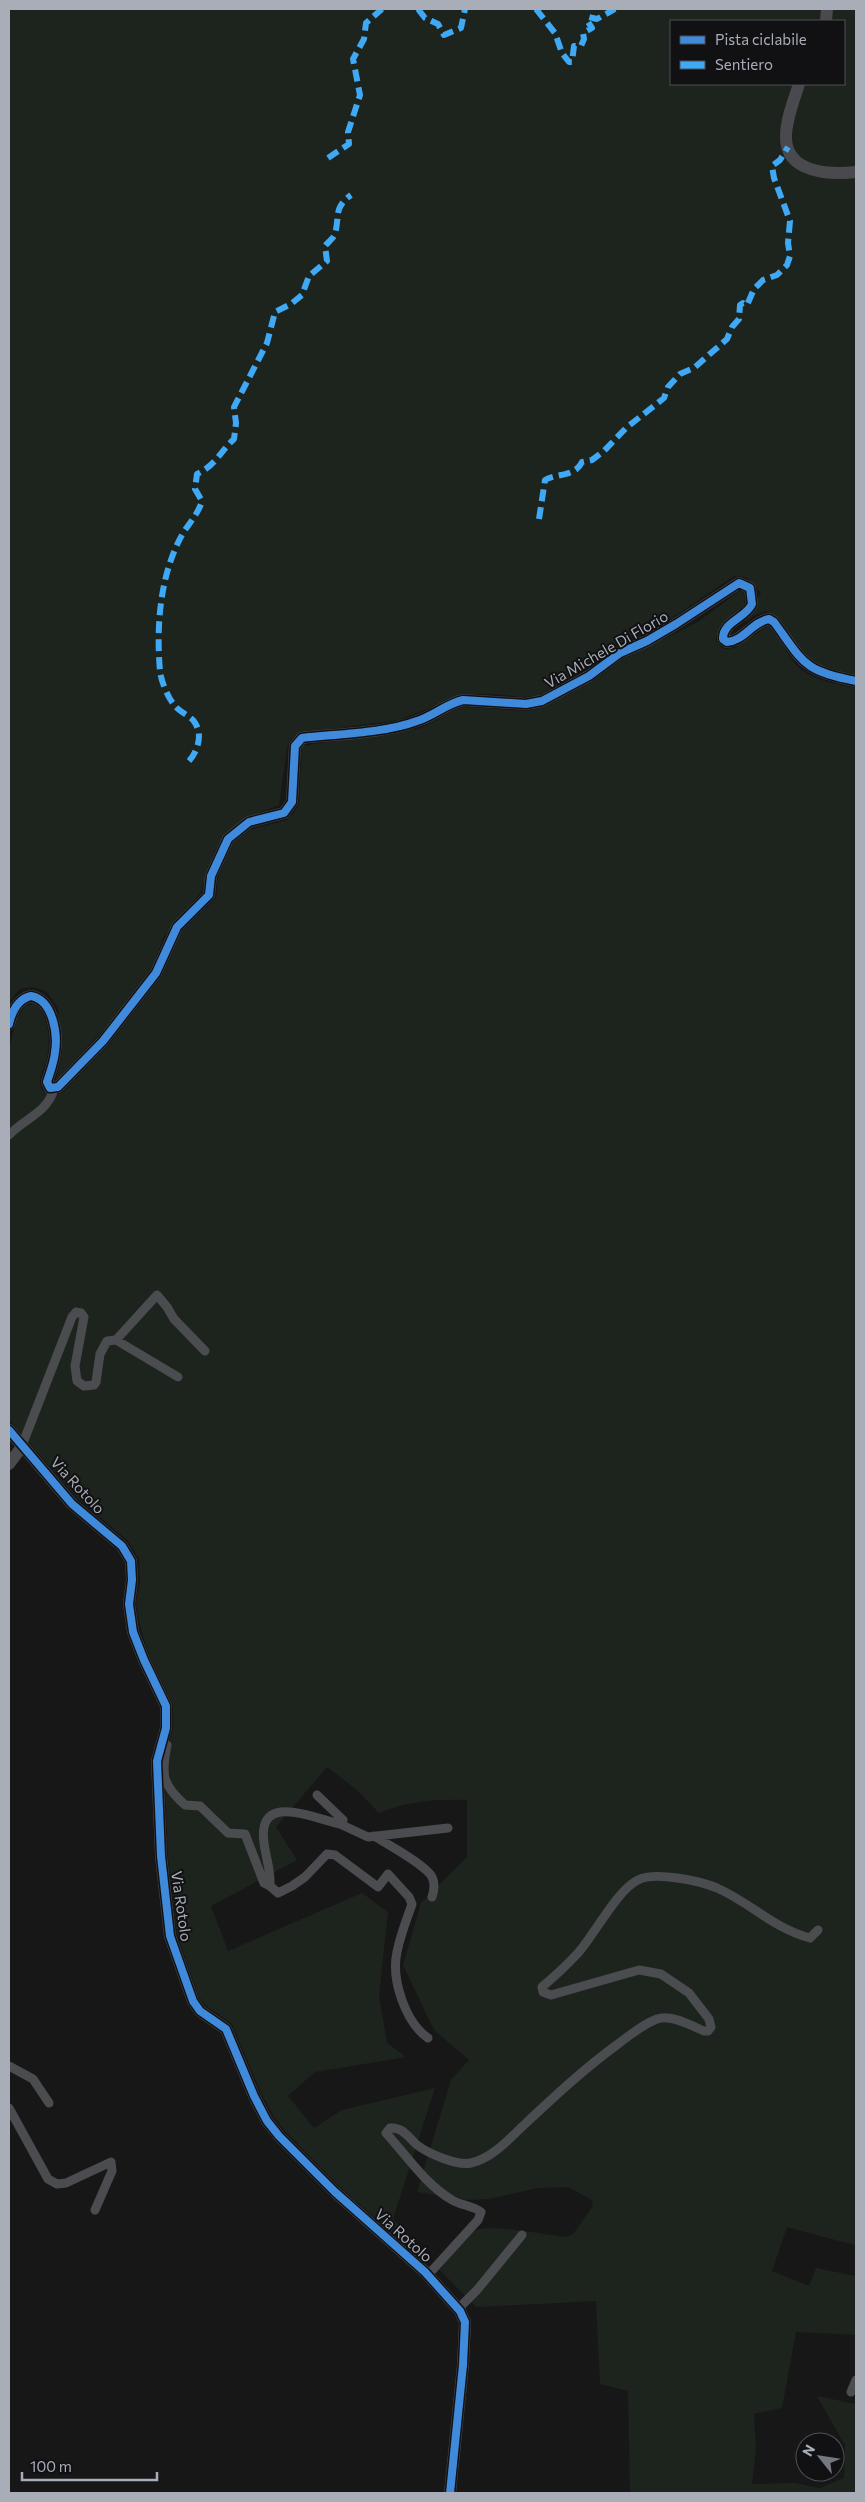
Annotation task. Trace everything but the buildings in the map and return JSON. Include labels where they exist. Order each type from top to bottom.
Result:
[{"type":"street","points":[[799,85],[787,130],[788,147],[791,155],[803,166],[819,172],[856,172]]},
{"type":"street","name":"Via Michele Di Florio","points":[[54,1089],[65,1082],[103,1041],[156,973],[177,927],[209,895],[211,876],[228,839],[249,822],[284,813],[289,809],[292,802],[295,746],[302,738],[401,726],[418,721],[453,703],[463,700],[526,704],[542,701],[590,676],[620,653],[647,641],[676,624],[739,583],[750,588],[752,604],[746,612],[725,630],[723,639],[727,642],[739,638],[757,624],[769,619],[774,622],[799,659],[808,666],[832,676],[856,681]]},
{"type":"street","points":[[9,1024],[15,1009],[24,998],[37,997],[47,1008],[54,1024],[56,1049],[47,1082],[50,1088],[54,1089],[51,1100],[39,1113],[19,1124],[9,1135]]},
{"type":"street","points":[[116,1340],[157,1295],[174,1319],[205,1352]]},
{"type":"street","points":[[9,1464],[21,1448],[72,1317],[76,1312],[81,1312],[84,1317],[75,1366],[77,1381],[80,1384],[94,1386],[99,1374],[100,1354],[107,1341],[116,1340],[178,1377]]},
{"type":"street","points":[[9,1430],[21,1448]]},
{"type":"street","name":"Via Rotolo","points":[[21,1448],[41,1466],[72,1504],[122,1546],[131,1561],[132,1580],[129,1604],[134,1632],[144,1660],[166,1706],[166,1728],[157,1761],[161,1856],[170,1936],[193,2001],[200,2011],[226,2029],[254,2096],[267,2121],[279,2136],[335,2192],[428,2275],[458,2309],[465,2322],[466,2335],[450,2493]]},
{"type":"street","points":[[163,1737],[167,1743],[163,1764],[168,1790],[185,1805],[200,1806],[228,1833],[245,1834],[264,1884],[270,1886],[278,1893],[292,1886],[327,1854],[335,1855],[378,1887],[388,1874],[409,1897],[412,1904],[396,1952],[396,1973],[406,2015],[418,2032],[428,2038]]},
{"type":"street","points":[[317,1795],[344,1820],[340,1824]]},
{"type":"street","points":[[270,1886],[271,1874],[264,1843],[264,1826],[266,1818],[274,1812],[284,1811],[340,1824],[368,1837],[448,1828]]},
{"type":"street","points":[[374,1836],[412,1859],[432,1877],[434,1889],[432,1897]]},
{"type":"street","points":[[428,2275],[478,2220],[481,2212],[473,2206],[453,2201],[430,2181],[386,2133],[390,2128],[396,2128],[410,2136],[417,2145],[452,2160],[468,2163],[483,2159],[508,2140],[585,2068],[640,2028],[658,2018],[678,2020],[704,2031],[708,2031],[711,2027],[709,2018],[689,1994],[661,1974],[639,1970],[551,1995],[543,1992],[542,1987],[578,1952],[622,1894],[639,1879],[663,1877],[687,1880],[715,1887],[790,1933],[810,1938],[818,1930]]},
{"type":"street","points":[[9,2066],[33,2080],[49,2103]]},
{"type":"street","points":[[9,2108],[48,2179],[57,2184],[66,2183],[111,2162],[112,2171],[95,2210]]},
{"type":"street","points":[[458,2309],[477,2290],[522,2236]]},
{"type":"street","points":[[850,2392],[856,2380]]},
{"type":"shaded area","points":[[9,9],[821,9],[822,20],[670,20],[670,85],[796,85],[788,157],[856,176],[856,676],[812,663],[784,628],[767,611],[755,615],[744,623],[761,593],[746,577],[734,576],[672,618],[628,639],[572,677],[537,696],[467,694],[398,720],[302,733],[291,739],[287,748],[279,805],[244,819],[223,838],[215,851],[201,892],[164,936],[153,966],[113,1020],[56,1080],[62,1053],[58,1008],[47,992],[34,987],[20,989],[9,1002]]},
{"type":"shaded area","points":[[833,9],[856,9],[856,167],[839,169],[821,168],[807,163],[798,156],[793,146],[792,134],[804,85],[845,85],[845,20],[831,20]]},
{"type":"shaded area","points":[[739,591],[745,593],[744,605],[725,620],[719,629],[716,642],[724,649],[735,648],[768,626],[793,661],[806,673],[822,680],[856,688],[856,2243],[854,2245],[787,2227],[772,2271],[809,2286],[816,2268],[856,2276],[856,2335],[796,2332],[782,2408],[754,2414],[756,2449],[752,2484],[794,2483],[820,2488],[834,2482],[845,2482],[845,2432],[838,2432],[817,2396],[856,2404],[856,2493],[630,2493],[628,2391],[600,2384],[596,2301],[476,2307],[440,2270],[462,2242],[476,2230],[494,2228],[566,2237],[573,2234],[593,2206],[592,2200],[568,2187],[537,2188],[489,2199],[469,2200],[417,2192],[451,2080],[469,2060],[434,2030],[403,1965],[421,1903],[467,1857],[467,1800],[422,1802],[379,1813],[357,1790],[327,1767],[276,1827],[297,1860],[211,1906],[228,1951],[362,1893],[388,1912],[379,1996],[387,2043],[406,2057],[315,2072],[288,2096],[314,2128],[342,2110],[435,2088],[393,2219],[422,2247],[416,2254],[340,2187],[285,2131],[274,2117],[261,2093],[232,2024],[205,2005],[199,1997],[177,1934],[168,1856],[164,1762],[173,1729],[173,1705],[150,1657],[141,1630],[136,1604],[140,1581],[139,1559],[128,1541],[78,1499],[9,1420],[9,1049],[16,1021],[25,1006],[34,1003],[39,1008],[48,1030],[48,1055],[40,1078],[41,1088],[48,1094],[62,1093],[108,1046],[162,976],[182,931],[216,898],[218,877],[233,843],[252,829],[287,820],[294,813],[299,804],[302,746],[421,728],[456,709],[464,707],[526,711],[544,707],[593,681],[623,659],[698,622]]},
{"type":"marked path","points":[[328,158],[349,144],[348,132],[360,95],[353,59],[364,39],[366,23],[382,9]]},
{"type":"marked path","points":[[418,9],[425,18],[438,24],[444,35],[461,28],[465,9]]},
{"type":"marked path","points":[[536,9],[555,33],[562,53],[569,62],[572,62],[574,46],[581,46],[584,39],[583,33],[592,28],[588,22],[589,17],[597,19],[615,9]]},
{"type":"marked path","points":[[539,519],[545,480],[575,470],[582,462],[592,460],[604,451],[626,428],[664,398],[668,387],[680,374],[694,368],[727,339],[732,327],[739,319],[740,305],[743,303],[747,305],[754,289],[763,280],[777,275],[787,265],[790,256],[788,243],[790,221],[774,178],[772,166],[780,160],[788,147]]},
{"type":"marked path","points":[[189,761],[197,747],[198,730],[193,720],[172,703],[165,689],[160,671],[159,618],[169,565],[183,533],[202,501],[195,489],[197,474],[213,463],[234,439],[236,423],[234,407],[267,343],[275,312],[291,304],[302,295],[309,276],[327,261],[325,246],[335,234],[339,208],[351,195]]},
{"type":"cycle path","points":[[9,1024],[16,1006],[22,1000],[31,996],[44,1004],[49,1011],[56,1036],[53,1064],[47,1082],[50,1088],[58,1087],[103,1041],[156,973],[177,927],[209,895],[211,876],[228,839],[249,822],[284,813],[292,802],[295,746],[302,738],[376,731],[404,725],[423,719],[451,704],[463,700],[526,704],[542,701],[589,676],[620,653],[647,641],[676,624],[739,583],[750,588],[752,604],[745,613],[726,628],[723,639],[727,642],[733,641],[769,619],[774,622],[806,663],[825,673],[856,681]]},
{"type":"cycle path","points":[[9,1430],[72,1504],[122,1546],[131,1561],[132,1580],[129,1604],[133,1632],[166,1706],[166,1728],[157,1761],[161,1856],[170,1936],[193,2001],[200,2011],[226,2029],[254,2096],[267,2121],[279,2136],[335,2192],[425,2272],[460,2311],[465,2322],[463,2365],[450,2493]]}]
